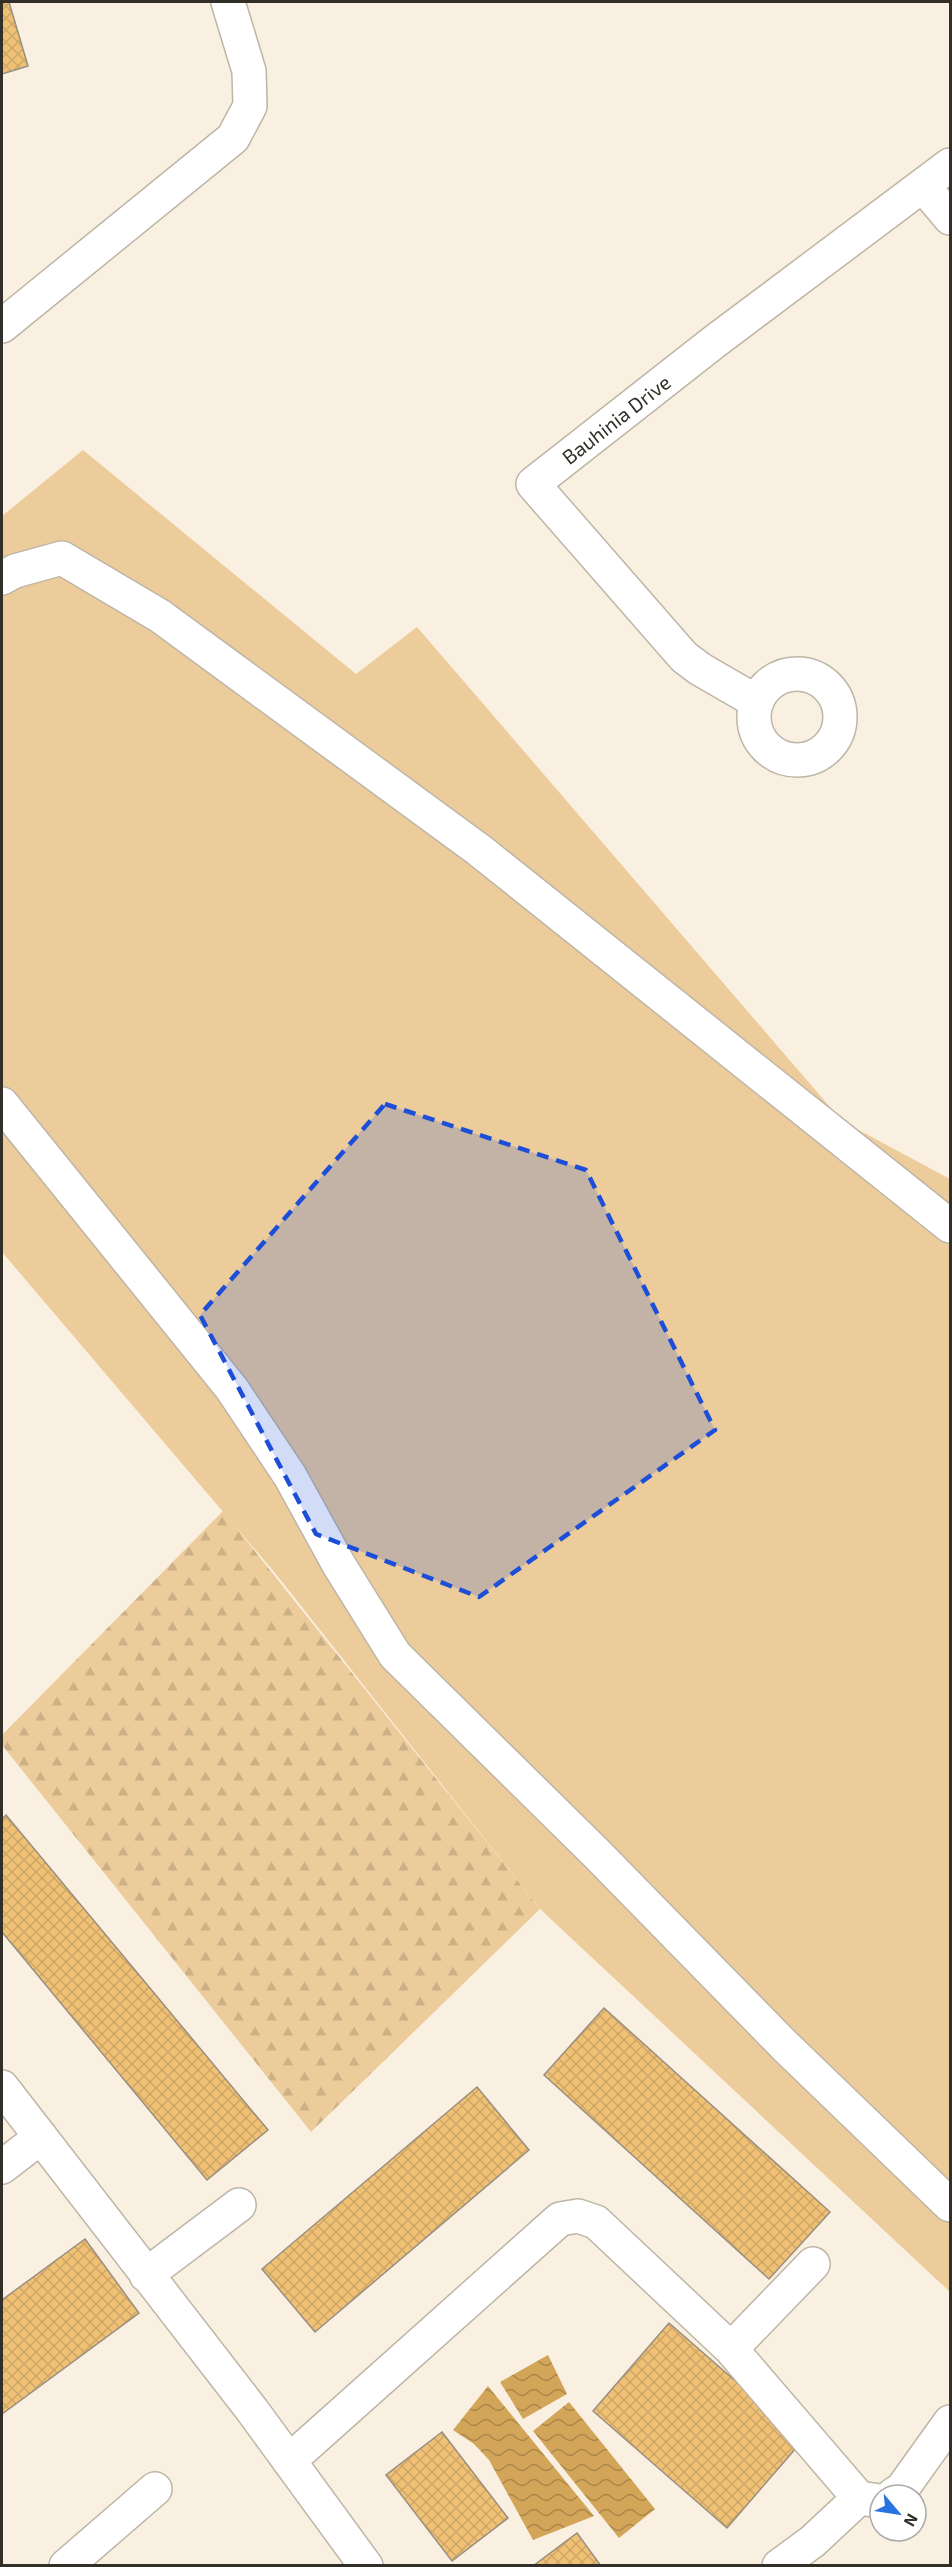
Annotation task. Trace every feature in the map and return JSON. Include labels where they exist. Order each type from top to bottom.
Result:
[{"type":"street","points":[[2,326],[233,138],[250,106],[249,71],[228,2]]},
{"type":"street","name":"Bauhinia Drive","points":[[757,702],[700,669],[684,657],[533,484],[714,342],[951,165]]},
{"type":"street","points":[[924,187],[951,218]]},
{"type":"street","points":[[2,578],[15,571],[62,558],[160,616],[479,850],[951,1226]]},
{"type":"street","points":[[2,1104],[232,1389],[290,1476],[339,1564],[395,1655],[605,1862],[785,2046],[951,2205]]},
{"type":"street","points":[[2,2086],[252,2410],[366,2565]]},
{"type":"street","points":[[2,2167],[41,2137]]},
{"type":"street","points":[[146,2275],[239,2205]]},
{"type":"street","points":[[289,2461],[560,2219],[578,2216],[596,2222],[731,2349],[868,2498]]},
{"type":"street","points":[[731,2349],[813,2264]]},
{"type":"street","points":[[906,2483],[951,2422]]},
{"type":"street","points":[[66,2565],[155,2489]]},
{"type":"street","points":[[779,2565],[868,2500]]},
{"type":"highlighted area","points":[[385,1104],[586,1170],[715,1430],[479,1597],[316,1534],[200,1315]]},
{"type":"green space","points":[[83,450],[356,674],[417,627],[842,1121],[950,1179],[950,2292],[540,1909],[275,1573],[2,1252],[2,516]]},
{"type":"green space","points":[[223,1511],[540,1909],[311,2132],[2,1745],[2,1735]]},
{"type":"water","points":[[548,2355],[567,2394],[523,2419],[500,2382]]},
{"type":"water","points":[[488,2386],[594,2516],[533,2540],[489,2460],[474,2444],[453,2430]]},
{"type":"water","points":[[569,2402],[655,2509],[619,2538],[533,2431]]},
{"type":"building","points":[[2,2],[9,2],[28,66],[2,74]]},
{"type":"building","points":[[6,1815],[268,2130],[207,2180],[2,1932],[2,1819]]},
{"type":"building","points":[[604,2008],[830,2212],[769,2279],[544,2075]]},
{"type":"building","points":[[477,2087],[529,2150],[315,2332],[262,2269]]},
{"type":"building","points":[[85,2239],[139,2313],[2,2414],[2,2300]]},
{"type":"building","points":[[669,2323],[803,2440],[727,2528],[593,2411]]},
{"type":"building","points":[[442,2432],[508,2518],[452,2561],[386,2475]]},
{"type":"building","points":[[577,2533],[601,2566],[533,2566]]}]
